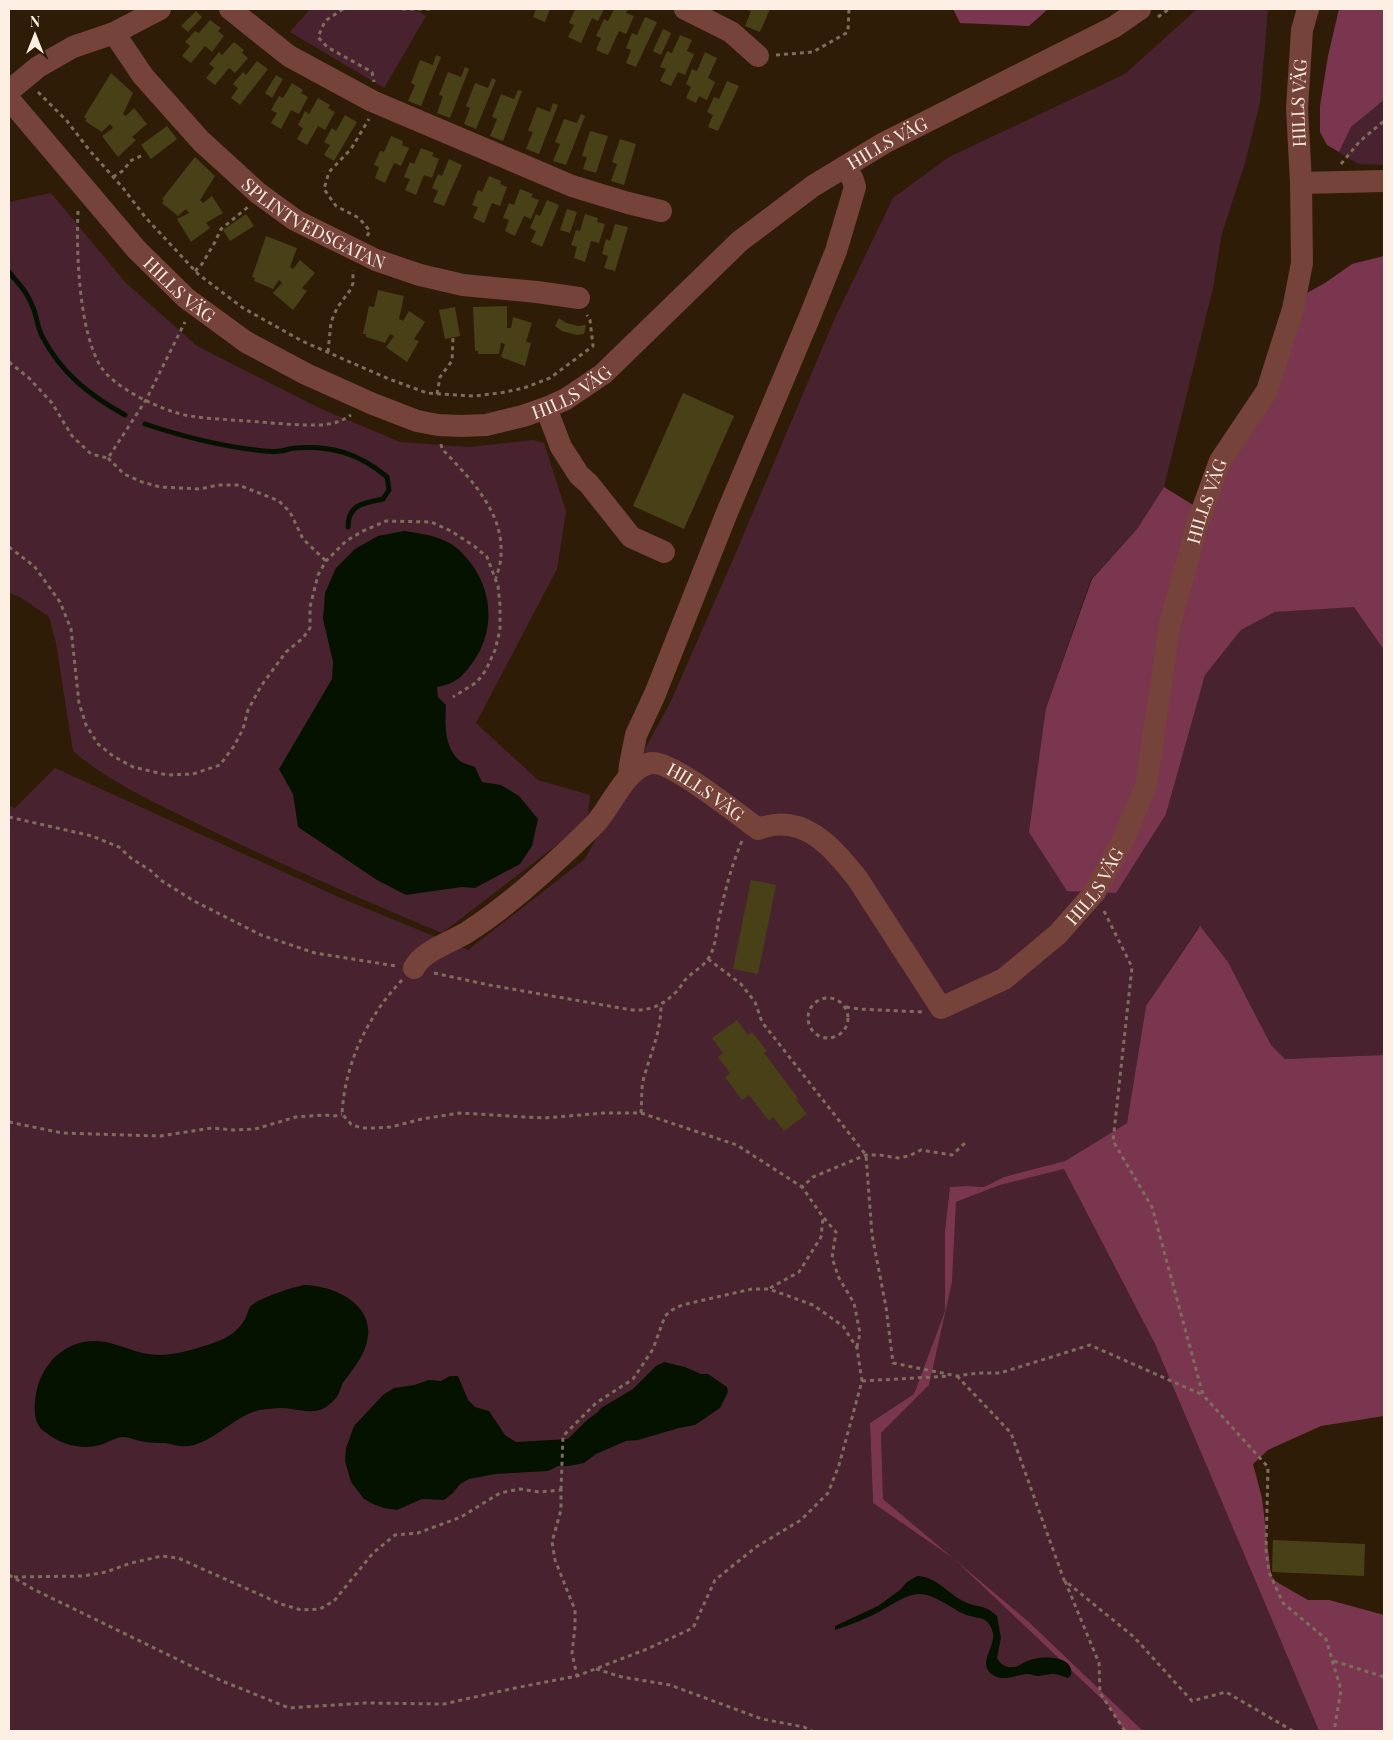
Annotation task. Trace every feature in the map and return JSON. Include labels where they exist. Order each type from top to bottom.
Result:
[{"type":"street","points":[[9,91],[38,67],[73,47],[114,33],[160,9]]},
{"type":"street","points":[[231,9],[289,56],[376,103],[572,186],[661,211]]},
{"type":"street","points":[[685,9],[731,32],[758,56]]},
{"type":"street","name":"HILLS VÄG","points":[[414,968],[418,960],[466,932],[526,890],[595,824],[629,776],[644,765],[656,763],[668,767],[758,829],[778,824],[795,825],[809,831],[824,842],[857,878],[941,1008],[1004,979],[1058,934],[1095,892],[1124,838],[1146,786],[1170,623],[1199,519],[1220,461],[1267,391],[1293,309],[1302,263],[1301,184],[1297,108],[1302,30],[1308,9]]},
{"type":"street","name":"HILLS VÄG","points":[[9,99],[137,250],[186,298],[246,342],[323,381],[373,404],[417,421],[438,425],[486,425],[546,408],[566,399],[603,374],[740,241],[812,186],[884,143],[1114,27],[1146,15]]},
{"type":"street","name":"SPLINTVEDSGATAN","points":[[114,33],[143,76],[188,127],[258,193],[295,220],[360,253],[420,276],[463,285],[580,298]]},
{"type":"street","points":[[629,776],[636,735],[655,694],[726,514],[836,251],[855,187],[846,167]]},
{"type":"street","points":[[1301,184],[1384,181]]},
{"type":"street","points":[[546,408],[561,447],[579,475],[589,484],[631,537],[664,552]]},
{"type":"path","points":[[328,352],[331,322],[337,308],[351,289],[353,283],[352,272],[370,231],[359,218],[336,206],[324,189],[329,172],[351,149],[364,129],[376,103],[372,72],[327,48],[318,38],[325,21],[343,9]]},
{"type":"path","points":[[402,9],[432,9]]},
{"type":"path","points":[[758,56],[813,52],[848,32],[849,9]]},
{"type":"path","points":[[1146,15],[1169,9]]},
{"type":"path","points":[[37,91],[67,121],[146,218],[195,271],[212,286],[272,326],[389,379],[426,393],[474,396],[500,394],[524,388],[550,378],[578,359],[592,346],[590,320],[580,298]]},
{"type":"path","points":[[1336,169],[1360,140],[1384,121]]},
{"type":"path","points":[[113,177],[124,170],[130,161],[143,155]]},
{"type":"path","points":[[195,271],[211,250],[221,229],[247,208],[258,193]]},
{"type":"path","points":[[73,203],[85,218]]},
{"type":"path","points":[[78,210],[77,240],[83,310],[90,341],[102,368],[126,391],[176,413],[215,418],[297,424],[327,424],[337,422],[354,414],[346,410]]},
{"type":"path","points":[[108,458],[146,400],[185,322],[178,316]]},
{"type":"path","points":[[437,394],[440,377],[452,361],[453,338]]},
{"type":"path","points":[[9,362],[29,378],[52,403],[72,436],[91,454],[108,458],[124,474],[160,487],[200,489],[218,485],[239,485],[279,501],[290,512],[303,539],[326,560]]},
{"type":"path","points":[[440,439],[442,449],[468,476],[482,495],[493,515],[500,540],[501,556],[496,579]]},
{"type":"path","points":[[9,548],[34,566],[60,602],[71,630],[79,703],[86,725],[98,744],[113,756],[133,767],[166,775],[193,774],[220,765],[234,746],[243,729],[248,710],[261,686],[286,652],[303,638],[310,628],[310,607],[318,575],[326,560],[346,541],[386,521],[431,522],[452,531],[487,557],[496,579],[500,605],[500,630],[495,650],[486,670],[477,682],[453,696]]},
{"type":"path","points":[[9,817],[92,836],[120,847],[132,859],[150,870],[162,881],[194,901],[261,935],[315,953],[414,968],[480,983],[632,1010],[644,1010],[661,1005],[677,992],[685,980],[708,959],[716,940],[735,858],[744,837],[758,829]]},
{"type":"path","points":[[1095,892],[1132,967],[1113,1141],[1152,1207],[1203,1395]]},
{"type":"path","points":[[708,959],[741,984],[754,1002],[762,1022],[866,1155],[872,1234],[886,1307],[893,1363],[956,1376],[1011,1433],[1064,1580],[1099,1663],[1100,1693],[1124,1731]]},
{"type":"path","points":[[11,1576],[33,1589],[222,1681],[289,1708],[365,1703],[444,1704],[577,1676],[647,1650],[693,1628],[716,1580],[756,1547],[801,1520],[828,1493],[839,1465],[862,1381],[857,1348],[860,1333],[854,1303],[839,1278],[832,1258],[836,1232],[802,1187],[737,1145],[642,1113],[604,1113],[544,1118],[459,1113],[390,1127],[361,1128],[351,1124],[342,1114],[343,1094],[352,1062],[365,1030],[381,1004],[414,968]]},
{"type":"path","points":[[845,1007],[848,1019],[847,1025],[839,1035],[827,1038],[815,1033],[811,1028],[809,1015],[811,1008],[821,999],[834,999],[845,1007],[859,1009],[928,1012],[941,1008]]},
{"type":"path","points":[[642,1113],[643,1083],[661,1020],[661,1005]]},
{"type":"path","points":[[9,1122],[62,1132],[160,1136],[212,1128],[254,1129],[296,1117],[335,1116],[342,1114]]},
{"type":"path","points":[[802,1187],[813,1177],[866,1155],[898,1158],[909,1156],[921,1150],[952,1155],[965,1143]]},
{"type":"path","points":[[769,1289],[798,1272],[820,1237],[823,1217]]},
{"type":"path","points":[[577,1676],[574,1670],[572,1653],[575,1610],[555,1560],[552,1542],[561,1510],[562,1438],[596,1403],[633,1379],[653,1349],[665,1316],[682,1305],[752,1289],[769,1289],[813,1305],[843,1326],[857,1348]]},
{"type":"path","points":[[862,1381],[1000,1373],[1090,1345],[1203,1395],[1268,1467],[1266,1550],[1268,1572],[1283,1603],[1326,1639],[1341,1690],[1334,1731]]},
{"type":"path","points":[[11,1576],[83,1576],[106,1572],[131,1562],[162,1556],[178,1558],[281,1604],[301,1610],[320,1609],[334,1601],[373,1553],[395,1534],[418,1533],[461,1517],[500,1493],[520,1489],[539,1492],[561,1490]]},
{"type":"path","points":[[1064,1580],[1134,1637],[1192,1701],[1226,1692],[1293,1731]]},
{"type":"path","points":[[1333,1661],[1384,1676]]},
{"type":"path","points":[[596,1669],[622,1678],[670,1685],[762,1719],[804,1727],[812,1731]]},
{"type":"shaded area","points":[[310,9],[413,9],[426,16],[384,88],[290,32]]},
{"type":"shaded area","points":[[953,9],[1048,9],[1029,26],[960,23]]},
{"type":"shaded area","points":[[1197,9],[1268,9],[1260,103],[1245,163],[1222,233],[1213,288],[1164,487],[1137,529],[1091,579],[1046,708],[1166,814],[1205,675],[1241,630],[1275,612],[1354,606],[1384,650],[1384,1055],[1285,1059],[1271,1045],[1228,962],[1199,926],[1146,1006],[1127,1123],[1065,1161],[1004,1177],[984,1187],[950,1187],[945,1230],[945,1310],[952,1282],[956,1202],[1000,1185],[1064,1169],[1155,1344],[1319,1731],[1143,1731],[1029,1622],[883,1499],[881,1433],[929,1385],[945,1311],[914,1394],[870,1423],[873,1503],[954,1559],[1109,1706],[1124,1731],[9,1731],[9,806],[15,808],[55,768],[343,899],[468,950],[585,859],[671,701],[835,318],[893,198],[949,157],[1125,74]]},
{"type":"shaded area","points":[[1339,9],[1384,9],[1384,100],[1351,127],[1339,152],[1327,145],[1320,132],[1320,106],[1328,56]]},
{"type":"shaded area","points":[[1384,100],[1384,165],[1358,164],[1339,152],[1351,127]]},
{"type":"shaded area","points":[[51,193],[125,282],[197,346],[319,408],[400,442],[469,447],[533,440],[544,443],[566,511],[557,569],[476,723],[538,780],[590,795],[587,822],[442,933],[226,838],[117,782],[73,751],[56,643],[49,617],[20,597],[9,593],[9,202]]},
{"type":"shaded area","points":[[1384,256],[1384,650],[1354,607],[1275,612],[1241,630],[1205,675],[1166,814],[1116,893],[1067,891],[1029,832],[1046,708],[1092,579],[1137,529],[1164,487],[1206,513],[1305,294],[1352,264]]},
{"type":"shaded area","points":[[404,531],[439,538],[458,549],[478,574],[488,603],[486,633],[481,648],[473,662],[458,679],[437,687],[438,697],[446,705],[448,743],[460,761],[475,767],[482,782],[501,785],[519,796],[538,819],[532,846],[520,864],[475,888],[462,887],[406,895],[377,880],[298,827],[293,794],[279,769],[332,679],[333,662],[323,619],[325,593],[336,568],[355,549],[378,536]]},
{"type":"shaded area","points":[[1200,926],[1228,962],[1271,1045],[1285,1059],[1384,1055],[1384,1416],[1321,1426],[1268,1450],[1253,1464],[1262,1498],[1271,1575],[1275,1581],[1308,1600],[1329,1600],[1384,1615],[1384,1731],[1319,1731],[1155,1344],[1064,1169],[1000,1185],[956,1202],[952,1282],[929,1385],[881,1433],[883,1499],[1029,1622],[1143,1731],[1124,1731],[1109,1706],[954,1559],[873,1503],[870,1423],[914,1394],[945,1311],[945,1230],[950,1187],[984,1187],[1004,1177],[1065,1161],[1127,1123],[1146,1006]]},
{"type":"shaded area","points":[[304,1285],[326,1288],[348,1298],[357,1305],[368,1324],[367,1342],[360,1360],[344,1382],[337,1397],[321,1410],[310,1411],[281,1408],[260,1410],[242,1417],[203,1442],[186,1446],[138,1441],[124,1437],[100,1445],[80,1447],[66,1444],[54,1438],[39,1426],[35,1417],[35,1400],[42,1374],[55,1357],[73,1345],[94,1341],[106,1342],[152,1355],[166,1355],[188,1351],[229,1336],[243,1323],[250,1307],[259,1300]]},
{"type":"shaded area","points":[[664,1362],[685,1367],[701,1374],[708,1374],[727,1387],[728,1392],[720,1408],[695,1425],[638,1440],[626,1441],[596,1454],[584,1463],[558,1466],[548,1471],[496,1474],[469,1479],[460,1484],[444,1500],[422,1499],[397,1510],[384,1508],[364,1499],[351,1482],[345,1461],[346,1448],[354,1426],[383,1395],[394,1388],[414,1385],[429,1380],[441,1381],[450,1376],[458,1376],[468,1400],[475,1407],[489,1411],[505,1435],[516,1442],[568,1439],[601,1408],[633,1389],[656,1366]]},
{"type":"shaded area","points":[[917,1576],[930,1579],[959,1599],[985,1608],[997,1616],[1001,1638],[997,1658],[1004,1665],[1015,1667],[1033,1659],[1056,1658],[1068,1664],[1071,1668],[1071,1675],[1068,1678],[1056,1674],[1038,1676],[1027,1674],[1001,1678],[993,1675],[986,1666],[993,1638],[991,1627],[988,1623],[985,1620],[964,1614],[925,1595],[914,1594],[905,1597],[873,1615],[835,1630],[835,1626],[878,1606]]},
{"type":"building","points":[[536,9],[550,9],[545,22],[533,17]]},
{"type":"building","points":[[575,9],[604,9],[598,21],[592,18],[581,43],[568,37],[574,25],[569,23]]},
{"type":"building","points":[[614,9],[628,9],[626,13],[634,16],[626,34],[619,31],[608,55],[596,50],[601,38],[596,36],[604,19],[608,21]]},
{"type":"building","points":[[744,9],[770,9],[760,32],[745,26],[751,11]]},
{"type":"building","points":[[196,11],[202,17],[188,32],[181,26]]},
{"type":"building","points":[[645,17],[657,22],[636,67],[626,63],[631,50],[626,48],[632,33],[637,35]]},
{"type":"building","points":[[210,20],[221,28],[218,31],[224,36],[212,52],[205,46],[191,63],[182,56],[190,46],[185,42],[195,31],[199,33]]},
{"type":"building","points":[[663,29],[671,33],[661,55],[653,51]]},
{"type":"building","points":[[680,35],[692,40],[687,51],[694,54],[685,75],[678,72],[671,86],[660,81],[666,69],[660,67],[667,51],[672,53]]},
{"type":"building","points":[[234,42],[244,50],[242,53],[248,58],[235,73],[229,68],[215,85],[206,78],[214,68],[209,64],[219,52],[222,55]]},
{"type":"building","points":[[705,52],[717,58],[708,78],[715,82],[707,100],[699,96],[696,103],[686,98],[691,87],[686,84],[692,69],[697,71]]},
{"type":"building","points":[[436,55],[441,57],[421,106],[408,101],[415,85],[411,83],[420,60],[433,65]]},
{"type":"building","points":[[257,61],[268,69],[240,105],[231,98],[238,88],[233,84],[243,72],[246,75]]},
{"type":"building","points":[[465,67],[469,69],[450,118],[437,113],[443,96],[439,95],[448,72],[461,77]]},
{"type":"building","points":[[111,73],[133,93],[123,114],[126,116],[134,108],[147,124],[132,137],[136,140],[118,157],[102,136],[113,128],[110,124],[102,132],[85,121],[87,119],[84,117]]},
{"type":"building","points":[[276,75],[283,79],[272,98],[265,93]]},
{"type":"building","points":[[492,78],[496,80],[476,129],[464,124],[470,108],[466,106],[475,83],[488,88]]},
{"type":"building","points":[[727,81],[739,86],[718,131],[708,127],[713,115],[707,112],[714,97],[719,99]]},
{"type":"building","points":[[292,83],[303,90],[301,93],[308,97],[299,114],[291,110],[281,129],[271,123],[277,113],[271,110],[279,96],[283,98]]},
{"type":"building","points":[[518,90],[522,91],[503,141],[490,136],[497,119],[492,117],[501,94],[514,99]]},
{"type":"building","points":[[318,98],[330,105],[328,108],[335,112],[325,130],[318,126],[307,145],[297,139],[303,128],[298,125],[305,111],[309,114]]},
{"type":"building","points":[[553,103],[558,105],[539,154],[526,149],[533,132],[528,131],[537,107],[550,112]]},
{"type":"building","points":[[581,114],[585,116],[566,165],[553,161],[560,144],[555,142],[564,119],[577,123]]},
{"type":"building","points":[[345,115],[357,122],[334,161],[324,155],[330,145],[324,142],[332,128],[336,131]]},
{"type":"building","points":[[167,126],[177,139],[151,159],[141,145]]},
{"type":"building","points":[[590,131],[608,136],[596,173],[583,169],[587,157],[582,156]]},
{"type":"building","points":[[391,136],[403,141],[402,145],[409,148],[401,166],[394,163],[385,183],[375,178],[379,167],[374,165],[380,151],[384,152]]},
{"type":"building","points":[[620,139],[636,144],[624,185],[611,181],[617,164],[612,162]]},
{"type":"building","points":[[421,148],[434,153],[432,156],[439,159],[432,178],[424,175],[416,195],[405,190],[410,179],[404,177],[410,162],[414,164]]},
{"type":"building","points":[[195,157],[215,176],[200,200],[203,203],[212,196],[223,213],[206,223],[210,228],[191,242],[177,219],[189,213],[186,209],[178,216],[162,203],[164,200],[162,199]]},
{"type":"building","points":[[449,159],[462,165],[444,206],[433,202],[438,191],[432,188],[438,174],[442,176]]},
{"type":"building","points":[[489,176],[501,181],[500,184],[507,187],[500,206],[492,203],[484,223],[473,218],[478,207],[472,205],[478,190],[482,192]]},
{"type":"building","points":[[520,189],[533,194],[531,197],[539,200],[531,219],[524,216],[515,236],[505,231],[509,220],[503,218],[509,203],[514,205]]},
{"type":"building","points":[[547,200],[559,205],[542,247],[531,242],[536,231],[530,228],[536,214],[540,216]]},
{"type":"building","points":[[567,209],[577,212],[570,233],[560,230]]},
{"type":"building","points":[[246,214],[254,226],[230,241],[223,230]]},
{"type":"building","points":[[585,214],[598,218],[597,222],[605,224],[599,243],[591,241],[585,262],[574,258],[577,247],[571,245],[576,230],[580,231]]},
{"type":"building","points":[[615,224],[628,227],[615,271],[604,268],[608,256],[602,254],[606,239],[610,241]]},
{"type":"building","points":[[266,236],[297,248],[290,267],[293,269],[300,260],[315,273],[302,288],[307,291],[293,310],[273,293],[282,283],[279,280],[273,289],[254,281],[255,278],[252,277]]},
{"type":"building","points":[[378,290],[404,296],[399,319],[403,321],[409,311],[425,322],[414,339],[419,341],[407,362],[386,347],[394,336],[390,334],[385,343],[366,337],[366,334],[363,334],[369,306],[374,307]]},
{"type":"building","points":[[507,306],[507,328],[511,328],[513,317],[532,323],[526,342],[531,343],[525,366],[501,357],[505,344],[501,343],[499,354],[478,354],[478,351],[475,351],[473,307]]},
{"type":"building","points":[[455,307],[460,336],[445,339],[439,310]]},
{"type":"building","points":[[559,318],[566,323],[578,326],[586,325],[584,334],[577,335],[562,331],[555,326]]},
{"type":"building","points":[[683,393],[734,416],[684,529],[633,506]]},
{"type":"building","points":[[751,880],[776,885],[758,974],[733,969]]},
{"type":"building","points":[[737,1020],[748,1035],[752,1032],[767,1051],[764,1053],[798,1098],[796,1100],[807,1114],[784,1131],[773,1117],[769,1121],[749,1095],[742,1100],[725,1077],[730,1073],[718,1057],[723,1053],[712,1038]]},
{"type":"building","points":[[1273,1540],[1365,1544],[1364,1576],[1272,1572]]},
{"type":"waterway","points":[[9,272],[29,298],[39,330],[58,361],[88,391],[125,415]]},
{"type":"waterway","points":[[145,424],[189,437],[234,447],[265,451],[282,451],[308,447],[344,452],[355,456],[387,477],[389,490],[383,499],[358,506],[354,509],[351,513],[348,527]]}]
